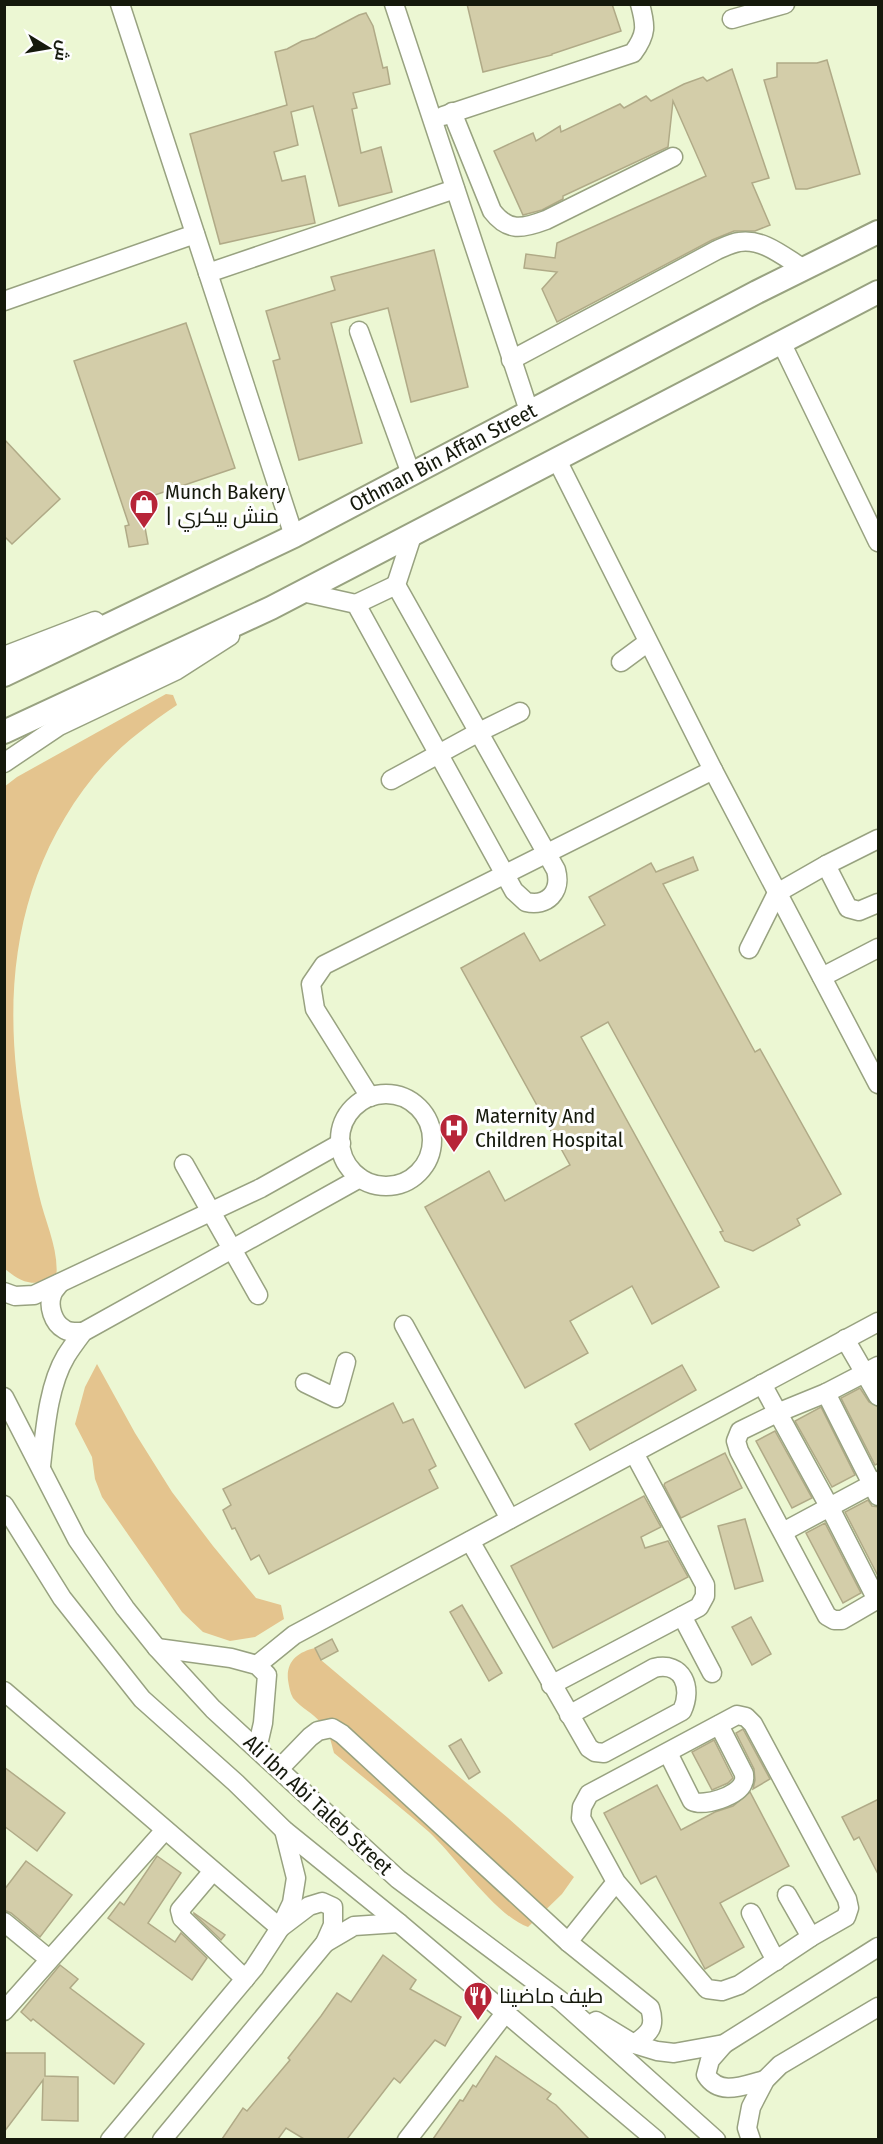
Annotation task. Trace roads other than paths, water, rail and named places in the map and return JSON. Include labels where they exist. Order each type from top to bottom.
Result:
[{"type":"main road","name":"Othman Bin Affan Street","points":[[4,675],[294,536],[529,411],[879,232]]},
{"type":"main road","points":[[4,732],[271,608],[879,292]]},
{"type":"street","points":[[4,656],[156,599],[294,536],[120,4]]},
{"type":"street","points":[[394,4],[529,411]]},
{"type":"street","points":[[434,120],[452,112],[633,53],[643,40],[645,23],[640,4]]},
{"type":"street","points":[[732,19],[785,4]]},
{"type":"street","points":[[452,112],[492,211],[500,222],[514,226],[529,226],[546,220],[673,157]]},
{"type":"street","points":[[208,273],[455,189]]},
{"type":"street","points":[[4,301],[195,234]]},
{"type":"street","points":[[512,360],[717,250],[737,242],[753,241],[766,246],[804,269]]},
{"type":"street","points":[[359,332],[411,474]]},
{"type":"street","points":[[781,342],[879,542]]},
{"type":"street","points":[[557,460],[713,770],[879,1084]]},
{"type":"street","points":[[302,592],[356,604],[396,585],[412,536]]},
{"type":"street","points":[[356,604],[519,897],[526,902],[541,903],[554,893],[558,878],[547,854],[396,585]]},
{"type":"street","points":[[4,763],[59,726],[177,670],[271,608]]},
{"type":"street","points":[[621,662],[648,642]]},
{"type":"street","points":[[391,780],[478,732],[520,712]]},
{"type":"street","points":[[370,1097],[315,1009],[311,984],[324,965],[713,770]]},
{"type":"street","points":[[749,949],[777,893],[826,865],[879,839]]},
{"type":"street","points":[[826,865],[848,908],[859,911],[879,903]]},
{"type":"street","points":[[822,977],[879,948]]},
{"type":"street","points":[[379,1094],[399,1095],[416,1105],[428,1120],[431,1133],[430,1150],[424,1166],[412,1178],[387,1186],[370,1183],[353,1173],[341,1151],[342,1124],[351,1109],[361,1100],[370,1097],[379,1094]]},
{"type":"street","points":[[4,1292],[15,1296],[34,1295],[261,1188],[341,1143]]},
{"type":"street","points":[[184,1164],[258,1295]]},
{"type":"street","points":[[40,1466],[45,1423],[52,1393],[65,1358],[83,1332],[360,1178]]},
{"type":"street","points":[[60,1283],[52,1294],[51,1308],[56,1322],[63,1329],[83,1332]]},
{"type":"street","points":[[34,1295],[51,1308]]},
{"type":"street","points":[[256,1665],[294,1635],[879,1322]]},
{"type":"street","points":[[404,1324],[510,1519]]},
{"type":"street","points":[[845,1340],[873,1370],[879,1396]]},
{"type":"street","points":[[304,1383],[336,1398],[346,1362]]},
{"type":"street","points":[[762,1384],[777,1413],[830,1508],[878,1600],[842,1620],[834,1620],[827,1616],[739,1451],[736,1441],[740,1431],[777,1413],[826,1393],[873,1370]]},
{"type":"street","points":[[783,1532],[876,1487],[826,1393]]},
{"type":"street","name":"Ali Ibn Abi Taleb Street","points":[[4,1397],[77,1539],[125,1608],[157,1648],[213,1709],[398,1879],[561,2001],[716,2139]]},
{"type":"street","points":[[551,1684],[699,1607],[705,1596],[705,1586],[634,1453]]},
{"type":"street","points":[[4,1505],[62,1598],[142,1700],[236,1783],[284,1830],[399,1923],[656,2139]]},
{"type":"street","points":[[470,1540],[551,1684],[569,1715],[589,1748],[595,1752],[604,1753],[682,1711],[688,1700],[687,1687],[673,1668],[663,1666],[654,1668],[569,1715]]},
{"type":"street","points":[[682,1616],[712,1673]]},
{"type":"street","points":[[157,1648],[231,1658],[256,1665],[267,1675],[257,1749]]},
{"type":"street","points":[[4,1691],[280,1928]]},
{"type":"street","points":[[737,1715],[746,1717],[753,1724],[847,1899],[849,1908],[846,1917],[811,1937],[739,1985],[722,1991],[706,1989],[616,1882],[581,1818],[582,1807],[589,1794],[668,1753],[737,1715]]},
{"type":"street","points":[[668,1753],[692,1801],[698,1804],[709,1804],[740,1789],[744,1781],[744,1774],[719,1725]]},
{"type":"street","points":[[279,1769],[318,1731],[332,1728],[342,1734],[568,1942],[650,2007],[654,2020],[650,2031],[634,2044]]},
{"type":"street","points":[[4,2011],[165,1830]]},
{"type":"street","points":[[110,2139],[254,1968],[280,1928],[292,1903],[296,1878],[284,1830]]},
{"type":"street","points":[[213,1871],[184,1903],[180,1910],[182,1918],[245,1979]]},
{"type":"street","points":[[568,1942],[616,1882]]},
{"type":"street","points":[[787,1895],[811,1937]]},
{"type":"street","points":[[162,2139],[325,1943],[333,1925],[333,1907],[322,1902],[309,1906],[280,1928]]},
{"type":"street","points":[[751,1913],[776,1961]]},
{"type":"street","points":[[4,1922],[49,1959]]},
{"type":"street","points":[[325,1943],[354,1926],[399,1923]]},
{"type":"street","points":[[765,2080],[734,2088],[720,2088],[711,2083],[706,2075],[710,2060],[724,2044],[879,1947]]},
{"type":"street","points":[[561,2001],[634,2044],[657,2051],[674,2053],[724,2044]]},
{"type":"street","points":[[751,2139],[747,2128],[751,2108],[765,2080],[780,2065],[879,2007]]},
{"type":"street","points":[[407,2139],[506,2012]]},
{"type":"place","name":"Munch Bakery | منش بيكري","points":[[144,530]]},
{"type":"place","name":"Maternity And Children Hospital","points":[[454,1154]]},
{"type":"place","name":"طيف ماضينا","points":[[478,2022]]}]
